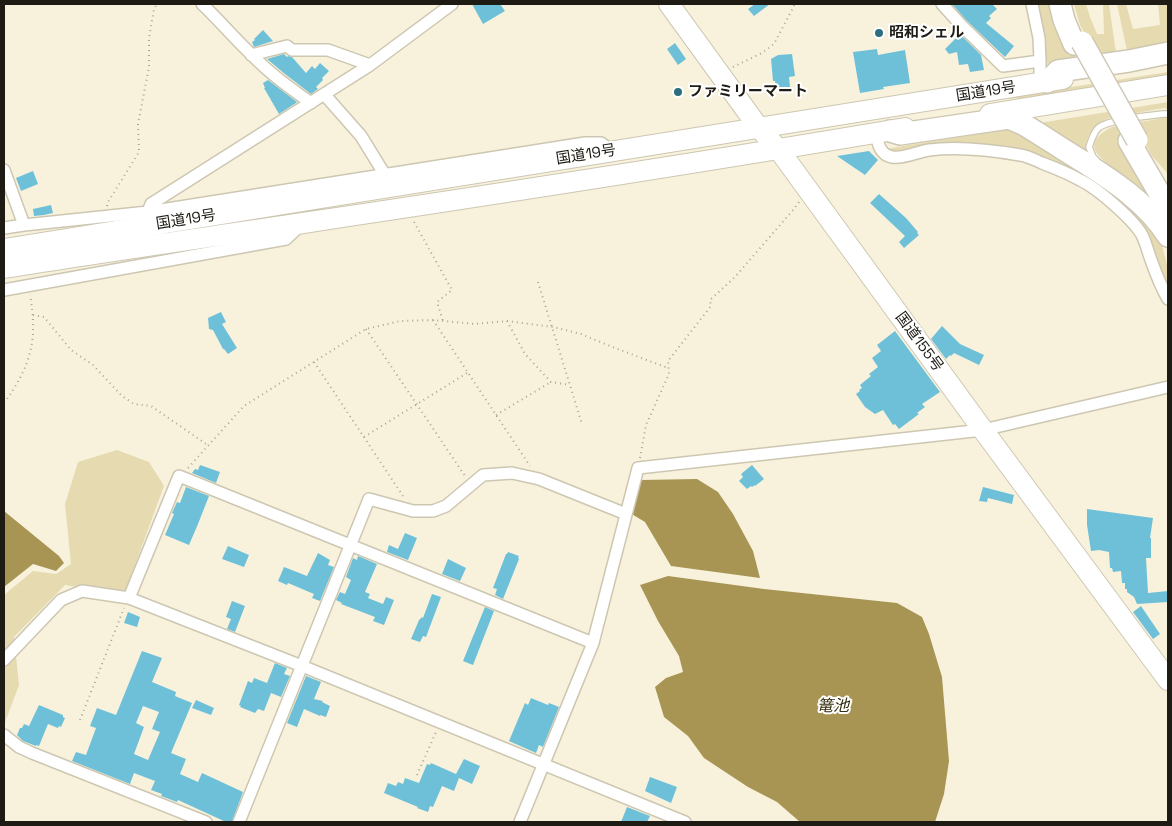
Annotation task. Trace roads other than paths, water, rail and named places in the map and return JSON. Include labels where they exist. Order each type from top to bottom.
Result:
[{"type":"highway","name":"国道155号","points":[[669,4],[759,128],[779,150],[1168,680]]},
{"type":"highway","points":[[1060,4],[1064,20],[1078,43]]},
{"type":"highway","points":[[1068,4],[1086,71],[1168,192]]},
{"type":"highway","points":[[1044,82],[1058,71],[1129,61],[1168,53]]},
{"type":"highway","name":"国道19号","points":[[4,249],[1168,62]]},
{"type":"highway","name":"国道19号","points":[[4,268],[779,150],[1168,85]]},
{"type":"highway","points":[[883,132],[900,134],[1009,118],[1023,124],[1113,181],[1159,221],[1168,236]]},
{"type":"highway","points":[[1133,140],[1168,208]]},
{"type":"street","points":[[202,4],[279,81],[311,103]]},
{"type":"street","points":[[148,212],[151,204],[370,65],[452,4]]},
{"type":"street","points":[[942,4],[1003,66],[1040,61]]},
{"type":"street","points":[[1032,4],[1037,25],[1044,82]]},
{"type":"street","points":[[251,55],[286,46],[292,50],[328,50],[370,65]]},
{"type":"street","points":[[324,94],[361,136],[385,175]]},
{"type":"street","points":[[883,132],[878,147],[885,154],[892,157],[929,150],[954,149],[1022,155],[1057,168],[1082,181],[1107,199],[1138,229],[1144,238],[1162,289],[1168,299]]},
{"type":"street","points":[[4,228],[148,212],[585,143],[601,143],[612,151]]},
{"type":"street","points":[[4,170],[24,225]]},
{"type":"street","points":[[4,290],[286,239],[303,223]]},
{"type":"street","points":[[520,822],[593,643],[638,468],[983,430],[1168,387]]},
{"type":"street","points":[[239,822],[369,499],[413,511],[433,511],[446,506],[483,475],[512,474],[539,479],[626,514]]},
{"type":"street","points":[[129,598],[179,476],[593,643]]},
{"type":"street","points":[[4,660],[61,600],[82,592],[129,598],[302,666],[685,822]]},
{"type":"street","points":[[4,735],[19,747],[32,753],[206,822]]},
{"type":"lane","points":[[1113,181],[1093,157],[1089,147],[1095,131],[1101,126],[1135,117],[1168,114]]},
{"type":"water","points":[[697,479],[718,492],[733,514],[753,551],[760,578],[671,566],[645,522],[630,513],[641,480]]},
{"type":"water","points":[[4,511],[59,556],[64,563],[56,571],[33,564],[4,587]]},
{"type":"water","name":"篭池","points":[[668,576],[764,589],[897,603],[922,617],[942,677],[949,761],[944,794],[935,822],[800,822],[777,802],[748,787],[704,758],[688,736],[664,717],[655,687],[666,678],[683,672],[679,656],[658,621],[640,585]]},
{"type":"place","name":"昭和シェル","points":[[879,33]]},
{"type":"place","name":"ファミリーマート","points":[[678,92]]}]
